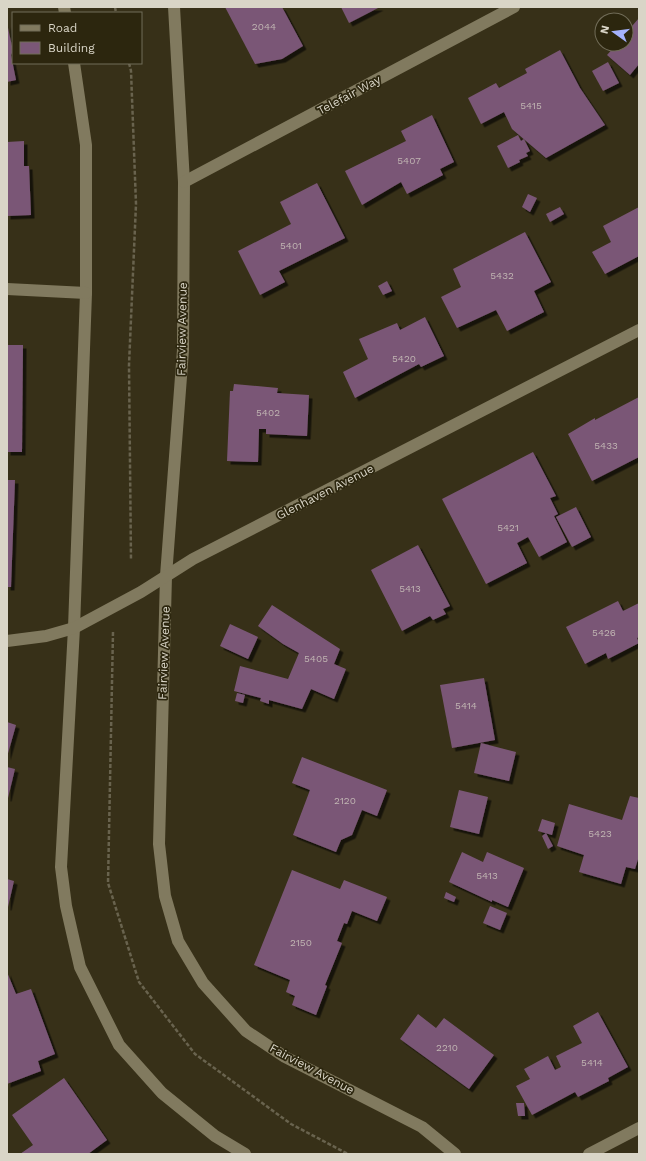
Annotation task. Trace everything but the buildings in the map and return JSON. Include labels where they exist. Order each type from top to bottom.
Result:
[{"type":"street","name":"Fairview Avenue","points":[[174,7],[184,182],[183,350],[166,576],[159,844],[165,896],[178,941],[203,983],[246,1030],[284,1057],[422,1127],[455,1154]]},
{"type":"street","name":"Telefair Way","points":[[184,182],[514,7]]},
{"type":"street","points":[[74,64],[86,145],[86,293],[74,628],[61,867],[66,906],[80,967],[119,1045],[162,1093],[215,1136],[245,1154]]},
{"type":"street","points":[[7,289],[86,293]]},
{"type":"street","name":"Glenhaven Avenue","points":[[7,641],[46,636],[74,628],[193,559],[639,330]]},
{"type":"street","points":[[589,1154],[639,1128]]},
{"type":"path","points":[[129,64],[131,71],[136,204],[129,365],[131,560]]}]
